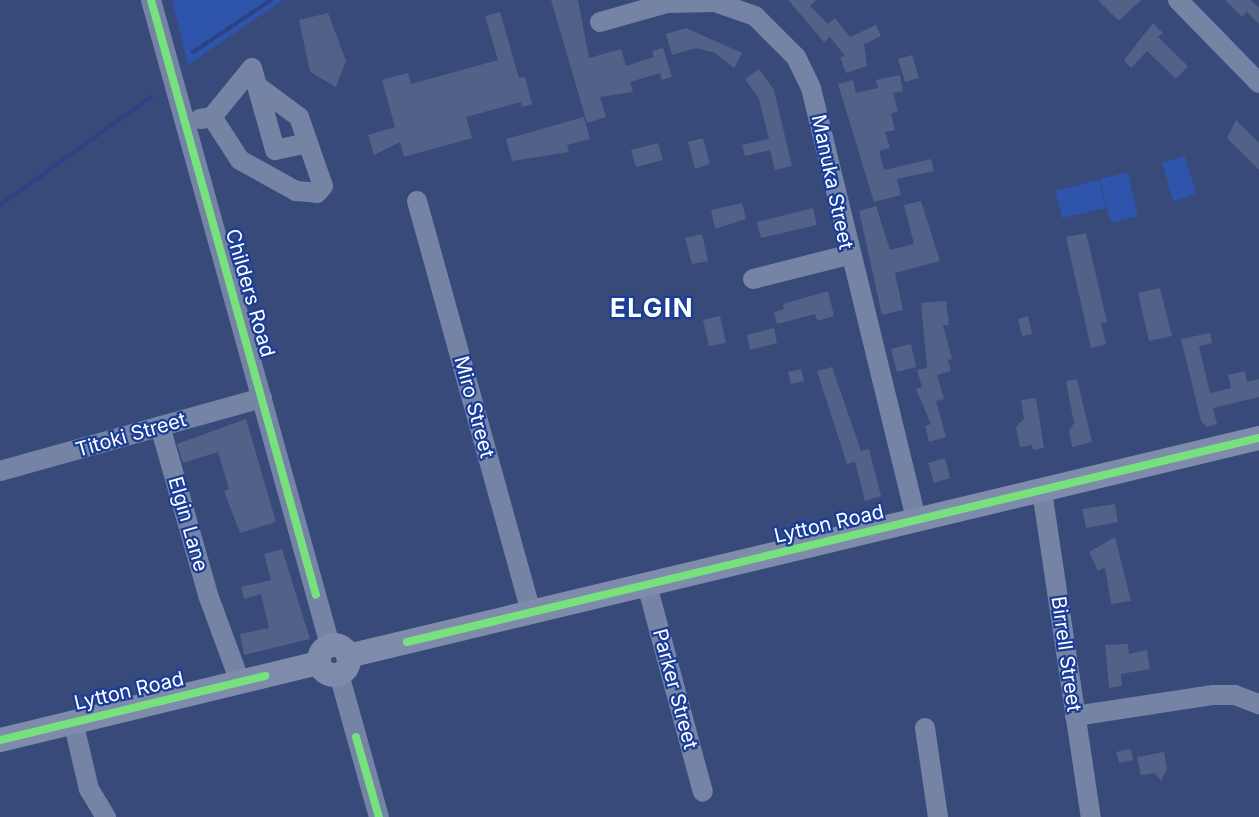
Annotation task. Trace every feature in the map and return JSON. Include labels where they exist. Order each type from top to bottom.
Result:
[{"type":"main road","name":"Lytton Road","points":[[0,740],[1259,438]]},
{"type":"street","name":"Childers Road","points":[[151,0],[379,817]]},
{"type":"street","name":"Manuka Street","points":[[600,22],[696,0],[760,8],[796,57],[811,88],[848,255],[916,520]]},
{"type":"street","points":[[1178,0],[1259,83]]},
{"type":"street","points":[[185,122],[212,117],[252,68],[261,89],[275,150],[307,143]]},
{"type":"street","points":[[212,117],[240,160],[307,194],[323,186],[299,117],[261,89]]},
{"type":"street","name":"Miro Street","points":[[417,201],[531,613]]},
{"type":"street","points":[[753,279],[848,255]]},
{"type":"street","name":"Titoki Street","points":[[0,471],[262,398]]},
{"type":"street","name":"Elgin Lane","points":[[160,426],[240,682]]},
{"type":"street","name":"Birrell Street","points":[[1042,491],[1091,817]]},
{"type":"street","name":"Parker Street","points":[[647,585],[703,792]]},
{"type":"street","points":[[1075,716],[1213,695],[1235,695],[1259,704]]},
{"type":"street","points":[[73,721],[89,789],[106,817]]},
{"type":"street","points":[[925,728],[938,817]]},
{"type":"shaded area","points":[[172,0],[283,0],[188,65]]},
{"type":"shaded area","points":[[1185,156],[1196,194],[1173,201],[1162,163]]},
{"type":"shaded area","points":[[1128,172],[1138,216],[1111,223],[1100,179]]},
{"type":"shaded area","points":[[1099,180],[1106,208],[1062,218],[1055,191]]},
{"type":"building","points":[[551,0],[578,0],[589,58],[621,49],[626,66],[654,57],[652,51],[663,48],[672,77],[662,80],[660,73],[630,82],[633,92],[600,97],[606,117],[587,123]]},
{"type":"building","points":[[788,0],[816,0],[810,6],[828,24],[835,18],[850,37],[876,25],[881,36],[864,44],[867,66],[846,73],[840,57],[845,56],[830,37],[824,42]]},
{"type":"building","points":[[1098,0],[1141,0],[1119,21]]},
{"type":"building","points":[[1225,0],[1251,0],[1259,8],[1259,24],[1247,12],[1242,17]]},
{"type":"building","points":[[500,12],[519,78],[525,77],[532,104],[522,107],[521,102],[466,117],[472,138],[404,157],[400,142],[374,155],[368,135],[395,127],[382,80],[408,73],[411,84],[498,60],[485,16]]},
{"type":"building","points":[[328,13],[346,61],[336,87],[310,72],[299,20]]},
{"type":"building","points":[[1153,23],[1163,33],[1158,37],[1188,66],[1176,79],[1147,51],[1131,68],[1124,60]]},
{"type":"building","points":[[686,28],[742,53],[734,68],[715,53],[696,48],[672,55],[666,34]]},
{"type":"building","points":[[912,55],[919,78],[905,82],[898,59]]},
{"type":"building","points":[[759,69],[774,90],[792,166],[775,170],[770,150],[745,156],[742,145],[769,139],[759,99],[745,79]]},
{"type":"building","points":[[900,75],[903,91],[893,93],[898,111],[891,114],[895,130],[885,132],[890,148],[879,151],[884,170],[931,159],[934,171],[897,179],[901,195],[874,202],[838,84],[853,80],[856,93],[878,88],[876,80]]},
{"type":"building","points":[[584,117],[590,139],[567,145],[569,152],[512,161],[506,139]]},
{"type":"building","points":[[1236,120],[1259,143],[1259,170],[1227,138]]},
{"type":"building","points":[[703,138],[710,164],[695,169],[688,142]]},
{"type":"building","points":[[658,143],[663,160],[636,167],[631,150]]},
{"type":"building","points":[[921,201],[940,261],[895,273],[903,310],[882,315],[859,211],[876,206],[890,250],[914,244],[904,205]]},
{"type":"building","points":[[742,203],[746,219],[715,229],[711,210]]},
{"type":"building","points":[[813,208],[817,225],[761,238],[757,222]]},
{"type":"building","points":[[1086,233],[1107,322],[1101,323],[1106,344],[1091,348],[1066,237]]},
{"type":"building","points":[[702,234],[708,261],[692,264],[685,238]]},
{"type":"building","points":[[1160,288],[1172,336],[1149,341],[1138,293]]},
{"type":"building","points":[[828,291],[834,316],[817,321],[815,314],[777,324],[774,312],[784,309],[783,304]]},
{"type":"building","points":[[946,301],[949,325],[943,325],[952,359],[948,360],[951,371],[937,375],[944,399],[936,401],[946,437],[929,442],[925,426],[931,424],[916,389],[922,387],[917,370],[927,368],[921,303]]},
{"type":"building","points":[[720,316],[726,343],[709,346],[703,320]]},
{"type":"building","points":[[1028,316],[1032,334],[1022,336],[1018,319]]},
{"type":"building","points":[[774,328],[777,343],[750,350],[747,335]]},
{"type":"building","points":[[1210,333],[1212,343],[1199,346],[1210,393],[1231,388],[1228,375],[1245,371],[1247,382],[1259,379],[1259,397],[1213,408],[1217,424],[1207,427],[1201,421],[1181,339]]},
{"type":"building","points":[[911,344],[916,367],[897,372],[891,349]]},
{"type":"building","points":[[832,367],[861,451],[869,449],[881,496],[865,501],[855,462],[847,464],[817,371]]},
{"type":"building","points":[[801,369],[804,381],[791,384],[788,372]]},
{"type":"building","points":[[1077,379],[1092,442],[1072,447],[1069,431],[1074,423],[1066,381]]},
{"type":"building","points":[[1036,398],[1044,448],[1033,450],[1032,445],[1020,447],[1016,427],[1024,419],[1021,400]]},
{"type":"building","points":[[246,419],[276,522],[240,533],[224,491],[229,489],[218,452],[183,463],[177,444]]},
{"type":"building","points":[[945,458],[950,478],[934,483],[928,463]]},
{"type":"building","points":[[1115,504],[1118,522],[1086,528],[1082,509]]},
{"type":"building","points":[[1115,537],[1131,601],[1111,604],[1105,567],[1098,571],[1089,552]]},
{"type":"building","points":[[282,549],[310,639],[244,655],[240,634],[269,628],[261,594],[244,599],[241,587],[271,580],[264,554]]},
{"type":"building","points":[[1128,644],[1129,654],[1147,650],[1150,669],[1121,674],[1122,686],[1109,688],[1105,645]]},
{"type":"building","points":[[1131,749],[1133,760],[1119,763],[1116,752]]},
{"type":"building","points":[[1164,752],[1167,769],[1161,781],[1155,773],[1141,775],[1137,757]]},
{"type":"waterway","points":[[193,52],[271,0]]},
{"type":"waterway","points":[[0,205],[151,97]]},
{"type":"cycle path","points":[[151,0],[316,595]]},
{"type":"cycle path","points":[[407,642],[1259,438]]},
{"type":"cycle path","points":[[0,740],[265,676]]},
{"type":"cycle path","points":[[356,737],[379,817]]},
{"type":"district","name":"ELGIN","points":[[652,308]]}]
